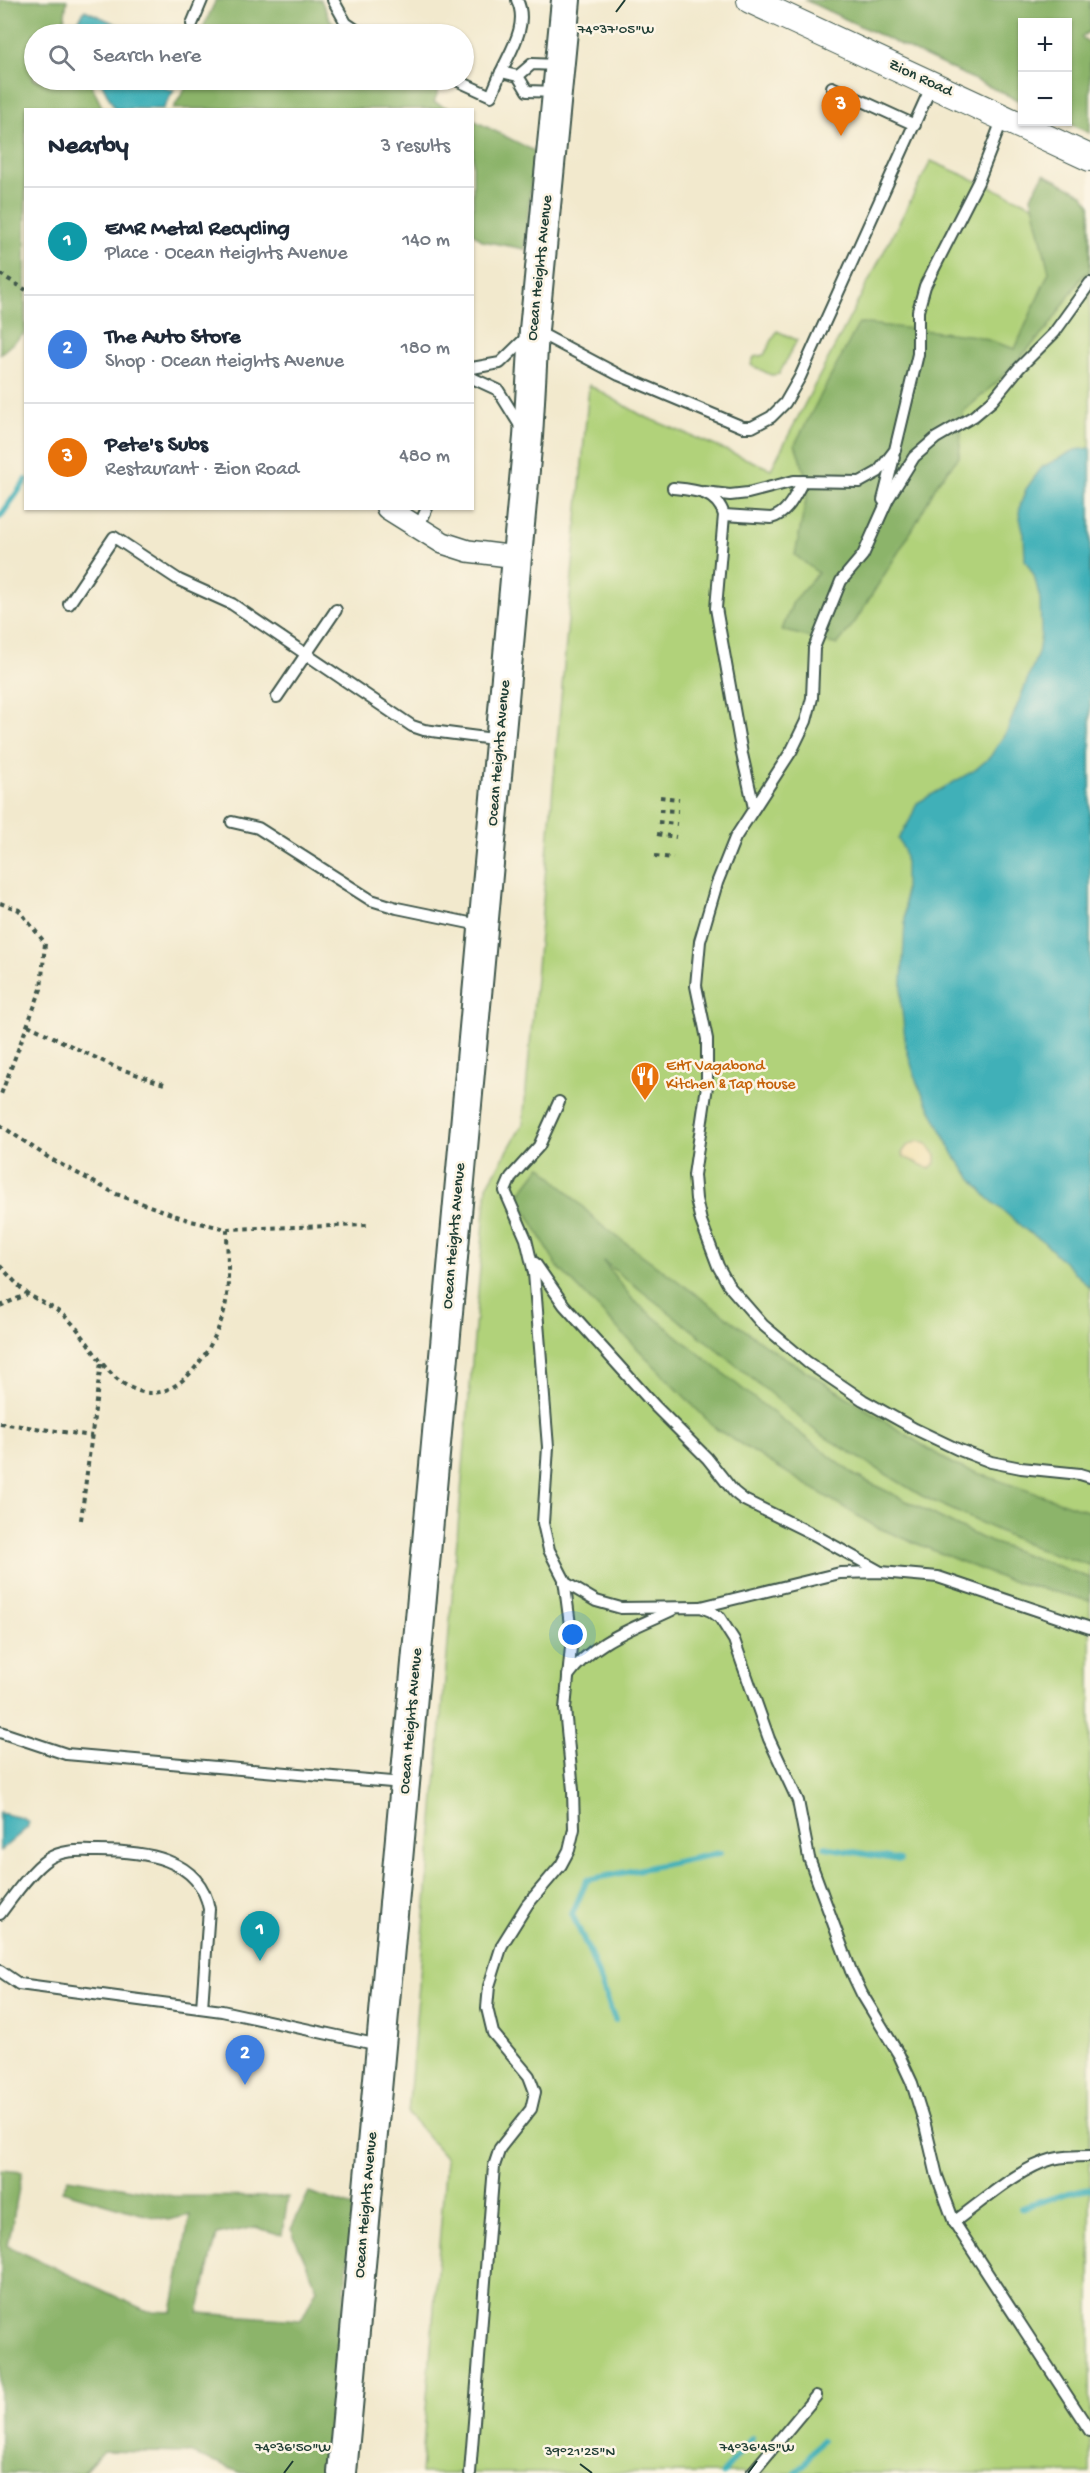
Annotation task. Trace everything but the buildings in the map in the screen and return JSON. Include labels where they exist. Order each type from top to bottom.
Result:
[{"type":"main road","name":"Ocean Heights Avenue","points":[[342,2473],[518,557],[534,330],[566,0]]},
{"type":"street","name":"Zion Road","points":[[750,0],[1090,158]]},
{"type":"street","points":[[390,510],[443,543],[468,551],[518,557]]},
{"type":"lane","points":[[192,24],[202,0]]},
{"type":"lane","points":[[333,0],[347,24]]},
{"type":"lane","points":[[474,88],[491,96],[519,31],[521,11],[517,0]]},
{"type":"lane","points":[[518,76],[532,64],[560,79]]},
{"type":"lane","points":[[501,72],[518,76],[527,91],[560,79]]},
{"type":"lane","points":[[474,368],[500,363],[534,330],[619,375],[732,423],[752,427],[761,424],[785,403],[800,377],[933,84]]},
{"type":"lane","points":[[832,87],[915,125]]},
{"type":"lane","points":[[879,517],[918,354],[918,311],[925,286],[978,182],[1004,118]]},
{"type":"lane","points":[[1090,283],[1054,333],[1019,368],[992,401],[974,416],[936,438],[915,457],[897,483],[863,555],[841,581],[814,648],[812,698],[806,721],[792,750],[735,838],[717,883],[700,941],[696,964],[696,986],[707,1039],[707,1086],[695,1162],[694,1187],[701,1221],[718,1266],[729,1286],[742,1304],[786,1345],[829,1378],[894,1419],[957,1449],[991,1462],[1090,1477]]},
{"type":"lane","points":[[474,379],[498,390],[528,437]]},
{"type":"lane","points":[[673,488],[736,494],[783,483],[803,481],[842,483],[867,480],[878,472],[895,450]]},
{"type":"lane","points":[[724,515],[771,518],[779,516],[803,481]]},
{"type":"lane","points":[[704,492],[718,502],[724,515],[716,608],[754,808]]},
{"type":"lane","points":[[418,528],[426,510]]},
{"type":"lane","points":[[69,604],[114,537],[179,580],[232,604],[412,726],[424,730],[501,740]]},
{"type":"lane","points":[[277,697],[336,610]]},
{"type":"lane","points":[[231,822],[258,828],[371,900],[397,908],[484,926]]},
{"type":"lane","points":[[559,1102],[539,1146],[511,1177],[505,1191],[531,1258],[564,1305],[655,1406],[707,1458],[739,1496],[881,1572]]},
{"type":"lane","points":[[470,2473],[492,2178],[500,2148],[529,2114],[534,2092],[529,2076],[496,2039],[488,2017],[487,1999],[502,1945],[527,1905],[561,1865],[574,1829],[573,1790],[565,1709],[571,1647],[564,1582],[549,1550],[543,1523],[548,1448],[531,1258]]},
{"type":"lane","points":[[564,1582],[588,1597],[611,1606],[633,1609],[701,1607],[840,1573],[881,1572],[938,1577],[1090,1628]]},
{"type":"lane","points":[[567,1676],[578,1661],[600,1645],[678,1607]]},
{"type":"lane","points":[[701,1607],[720,1618],[734,1640],[769,1739],[798,1801],[809,1858],[851,1971],[862,1994],[899,2055],[912,2083],[937,2176],[954,2222],[1090,2431]]},
{"type":"lane","points":[[0,1732],[66,1754],[406,1784]]},
{"type":"lane","points":[[0,1914],[40,1866],[60,1853],[115,1851],[154,1856],[177,1864],[198,1882],[207,1899],[209,1910],[202,2008]]},
{"type":"lane","points":[[0,1971],[9,1979],[28,1986],[202,2008],[382,2046]]},
{"type":"lane","points":[[954,2222],[1025,2171],[1046,2161],[1069,2156],[1090,2156]]},
{"type":"lane","points":[[752,2473],[816,2396]]},
{"type":"path","points":[[0,274],[24,289]]},
{"type":"path","points":[[660,797],[679,799]]},
{"type":"path","points":[[659,810],[678,811]]},
{"type":"path","points":[[658,822],[677,824]]},
{"type":"path","points":[[657,834],[676,837]]},
{"type":"path","points":[[655,856],[673,858]]},
{"type":"path","points":[[0,903],[19,910],[45,943],[41,989],[0,1097]]},
{"type":"path","points":[[28,1025],[108,1064],[168,1085]]},
{"type":"path","points":[[0,1125],[49,1158],[116,1194],[191,1221],[227,1229],[370,1225]]},
{"type":"path","points":[[0,1266],[28,1294],[57,1310],[72,1322],[101,1362],[126,1385],[145,1393],[172,1389],[208,1351],[216,1337],[226,1302],[227,1229]]},
{"type":"path","points":[[0,1306],[28,1294]]},
{"type":"path","points":[[81,1520],[101,1362]]},
{"type":"path","points":[[0,1422],[92,1436]]},
{"type":"green space","points":[[0,0],[67,0],[64,24],[24,24],[24,90],[94,90],[103,108],[24,108],[24,334],[0,354]]},
{"type":"green space","points":[[216,0],[321,0],[329,18],[335,24],[205,24]]},
{"type":"green space","points":[[805,0],[1090,0],[1090,31],[1081,37],[1090,43],[1090,133],[1072,125],[1072,18],[1018,18],[1018,100]]},
{"type":"green space","points":[[184,90],[439,90],[434,102],[448,108],[174,108]]},
{"type":"green space","points":[[474,121],[534,151],[525,249],[483,241],[474,234]]},
{"type":"green space","points":[[931,161],[1078,225],[1090,203],[1090,2473],[421,2473],[446,2158],[408,2114],[487,1186],[523,1124],[589,385],[643,416],[771,469]]},
{"type":"green space","points":[[1044,174],[1083,194],[1090,204],[1090,270],[1082,277],[1047,329],[996,383],[963,412],[959,457],[938,482],[914,527],[855,622],[837,645],[782,630],[793,602],[818,573],[795,555],[809,485],[795,444],[859,323],[976,336],[1015,349],[1049,272],[1031,196]]},
{"type":"green space","points":[[777,331],[797,340],[779,374],[771,375],[751,365],[754,357],[764,355]]},
{"type":"green space","points":[[541,1166],[601,1225],[768,1347],[954,1465],[1090,1512],[1090,1565],[1038,1549],[922,1496],[818,1433],[714,1347],[603,1261],[633,1300],[755,1399],[856,1476],[983,1539],[1090,1578],[1090,1601],[1004,1579],[876,1527],[716,1429],[557,1266],[518,1196]]},
{"type":"green space","points":[[0,2170],[22,2172],[8,2246],[147,2311],[172,2312],[190,2215],[168,2220],[62,2191],[68,2178],[173,2196],[288,2197],[282,2235],[255,2227],[217,2235],[198,2313],[301,2320],[317,2288],[291,2229],[309,2192],[353,2207],[328,2473],[242,2473],[189,2453],[103,2451],[83,2473],[0,2473]]},
{"type":"sand","points":[[918,1141],[927,1144],[936,1155],[936,1162],[930,1169],[904,1157],[902,1153],[907,1146]]},
{"type":"water","points":[[85,10],[116,24],[76,24]]},
{"type":"water","points":[[105,90],[174,90],[164,108],[114,108]]},
{"type":"water","points":[[1090,448],[1090,1288],[1043,1241],[1028,1232],[988,1198],[970,1177],[954,1155],[917,1083],[906,1047],[901,1002],[905,859],[904,850],[898,839],[917,803],[975,770],[990,757],[1007,731],[1038,653],[1041,634],[1040,599],[1034,575],[1025,560],[1020,506],[1026,489],[1042,467],[1075,450]]},
{"type":"water","points":[[0,1813],[29,1822],[27,1828],[0,1851]]},
{"type":"waterway","points":[[0,517],[24,483]]},
{"type":"waterway","points":[[825,1847],[900,1860]]},
{"type":"waterway","points":[[615,2020],[590,1953],[572,1914],[587,1880],[720,1853]]},
{"type":"waterway","points":[[1021,2208],[1068,2193],[1090,2189]]},
{"type":"waterway","points":[[723,2473],[752,2438]]},
{"type":"waterway","points":[[796,2473],[821,2441]]},
{"type":"place","name":"Pete's Subs","points":[[841,136]]},
{"type":"place","name":"EHT Vagabond Kitchen & Tap House","points":[[645,1102]]},
{"type":"place","name":"EMR Metal Recycling","points":[[260,1961]]},
{"type":"place","name":"The Auto Store","points":[[245,2085]]}]
